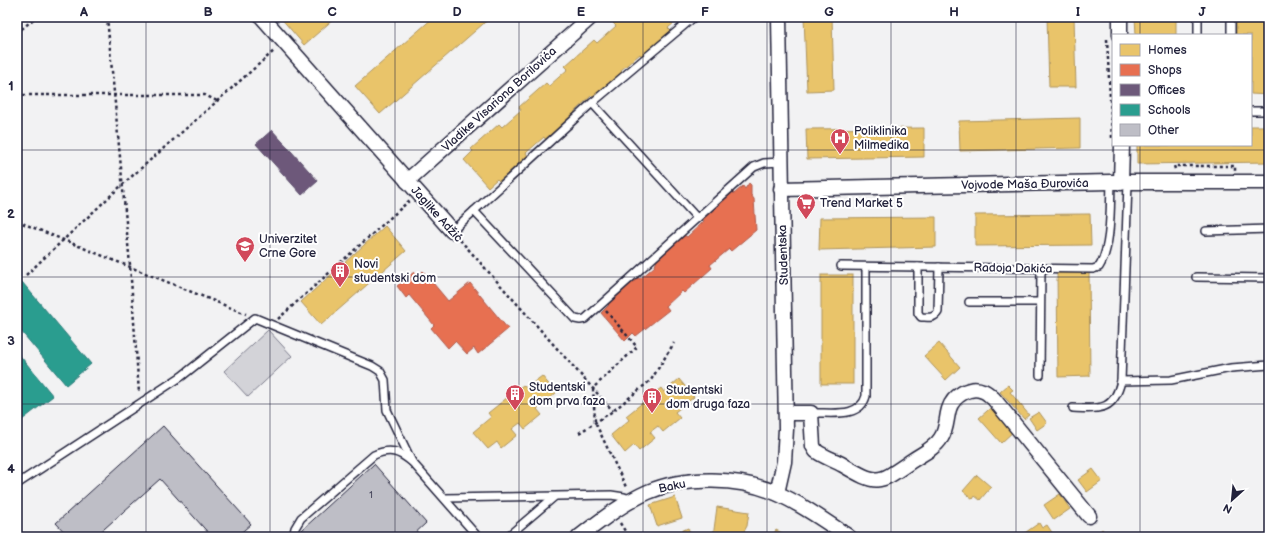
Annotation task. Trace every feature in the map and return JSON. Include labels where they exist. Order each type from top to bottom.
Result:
[{"type":"street","name":"Jaglike Adžić","points":[[262,17],[452,231]]},
{"type":"street","name":"Vladike Visariona Borilovića","points":[[407,181],[591,17]]},
{"type":"street","name":"Studentska","points":[[777,493],[784,462],[786,413],[779,17]]},
{"type":"street","points":[[1114,34],[1120,17]]},
{"type":"street","name":"Radoja Dakića","points":[[1117,146],[1120,183]]},
{"type":"street","name":"Vojvode Maša Đurovića","points":[[781,189],[1269,182]]},
{"type":"street","points":[[786,413],[811,413],[813,446],[816,451],[862,477],[870,480],[880,480],[891,475],[937,444],[945,430],[949,409],[956,398],[965,392],[975,389],[984,391],[993,398],[1089,516]]},
{"type":"street","name":"Baku","points":[[579,537],[632,500],[648,492],[673,485],[702,480],[742,482],[777,493],[850,537]]},
{"type":"lane","points":[[452,231],[592,103],[694,17]]},
{"type":"lane","points":[[1198,17],[1198,34]]},
{"type":"lane","points":[[1231,17],[1231,34]]},
{"type":"lane","points":[[592,103],[697,218]]},
{"type":"lane","points":[[1252,111],[1269,111]]},
{"type":"lane","points":[[474,210],[575,319],[580,320],[585,319],[601,305],[754,167],[764,163],[781,162]]},
{"type":"lane","points":[[1073,408],[1098,408],[1111,404],[1118,395],[1121,381],[1120,183]]},
{"type":"lane","name":"Radoja Dakića","points":[[841,266],[1093,269],[1099,267],[1102,262],[1120,183]]},
{"type":"lane","points":[[1206,231],[1269,229]]},
{"type":"lane","points":[[811,413],[850,412],[858,409],[865,402],[866,267]]},
{"type":"lane","points":[[918,267],[918,313],[921,316],[929,317],[934,316],[938,312],[939,267]]},
{"type":"lane","points":[[1040,375],[1041,268]]},
{"type":"lane","points":[[1196,277],[1269,278]]},
{"type":"lane","points":[[969,302],[1040,302]]},
{"type":"lane","points":[[17,484],[182,376],[255,318],[372,366],[380,371],[385,380],[387,410],[412,462]]},
{"type":"lane","points":[[1121,381],[1171,380],[1231,368],[1269,365]]},
{"type":"lane","points":[[294,537],[295,528],[301,518],[374,455],[385,450],[403,454],[412,462],[478,537]]},
{"type":"lane","points":[[445,498],[611,495],[632,500]]},
{"type":"lane","points":[[507,537],[554,497]]},
{"type":"path","points":[[17,33],[36,17]]},
{"type":"path","points":[[107,17],[130,265],[140,403]]},
{"type":"path","points":[[26,275],[122,185],[284,42]]},
{"type":"path","points":[[17,96],[205,95],[217,101]]},
{"type":"path","points":[[1174,166],[1200,164],[1235,166]]},
{"type":"path","points":[[1200,164],[1200,172]]},
{"type":"path","points":[[272,324],[417,193]]},
{"type":"path","points":[[17,220],[130,265],[255,318]]},
{"type":"path","name":"Jaglike Adžić","points":[[452,231],[613,411]]},
{"type":"path","points":[[601,305],[637,347],[593,388],[595,422],[626,487]]},
{"type":"path","points":[[579,432],[613,411],[651,380],[674,343]]},
{"type":"path","points":[[618,520],[625,531]]},
{"type":"shaded area","points":[[268,330],[292,356],[248,397],[224,371]]},
{"type":"building: Homes","points":[[280,17],[336,17],[304,45]]},
{"type":"building: Homes","points":[[434,17],[491,17],[380,114],[355,86]]},
{"type":"building: Homes","points":[[620,17],[681,17],[668,28],[671,31],[642,57],[640,54],[621,70],[623,73],[595,98],[592,95],[574,112],[576,113],[546,140],[544,137],[526,153],[528,156],[499,181],[497,179],[488,187],[464,160],[473,151],[471,149],[499,124],[502,127],[521,110],[519,107],[546,83],[549,86],[568,69],[565,66],[594,40],[597,43],[616,26],[613,23]]},
{"type":"building: Homes","points":[[804,17],[832,17],[834,90],[807,91]]},
{"type":"building: Homes","points":[[1047,17],[1074,17],[1076,87],[1049,87]]},
{"type":"building: Homes","points":[[1135,17],[1176,17],[1176,34],[1136,34]]},
{"type":"building: Homes","points":[[1236,17],[1269,17],[1269,95],[1252,94],[1252,34],[1236,34]]},
{"type":"building: Homes","points":[[1080,118],[1080,148],[960,151],[959,121]]},
{"type":"building: Homes","points":[[1252,126],[1269,126],[1269,162],[1137,164],[1137,146],[1252,146]]},
{"type":"building: Homes","points":[[924,128],[924,157],[807,159],[806,129]]},
{"type":"building: Homes","points":[[1090,214],[1091,245],[975,246],[975,215]]},
{"type":"building: Homes","points":[[936,217],[936,247],[819,250],[820,218]]},
{"type":"building: Homes","name":"Novi studentski dom","points":[[385,226],[406,251],[321,325],[301,302]]},
{"type":"building: Homes","points":[[1089,270],[1090,376],[1058,377],[1057,271]]},
{"type":"building: Homes","points":[[821,275],[853,275],[853,384],[821,384]]},
{"type":"building: Homes","points":[[939,343],[960,367],[946,380],[924,356]]},
{"type":"building: Homes","name":"Studentski dom prva faza","points":[[542,376],[556,393],[537,409],[542,415],[525,429],[520,423],[512,429],[517,435],[501,448],[497,442],[488,449],[473,432],[491,417],[488,413],[523,385],[526,388]]},
{"type":"building: Homes","name":"Studentski dom druga faza","points":[[679,379],[694,397],[675,412],[680,418],[663,432],[658,426],[650,432],[655,438],[639,451],[634,445],[625,453],[611,435],[629,420],[626,416],[661,388],[664,392]]},
{"type":"building: Homes","points":[[1008,385],[1013,390],[1010,392],[1029,415],[1024,419],[1000,392]]},
{"type":"building: Homes","points":[[995,404],[1016,429],[1001,443],[979,418]]},
{"type":"building: Homes","points":[[1039,412],[1047,423],[1037,430],[1029,418]]},
{"type":"building: Homes","points":[[1093,469],[1102,481],[1087,492],[1078,480]]},
{"type":"building: Homes","points":[[977,475],[991,487],[980,500],[975,496],[973,499],[963,491]]},
{"type":"building: Homes","points":[[1060,494],[1070,509],[1054,520],[1044,505]]},
{"type":"building: Homes","points":[[675,497],[682,518],[657,526],[650,505]]},
{"type":"building: Homes","points":[[717,507],[749,512],[747,526],[741,537],[713,537]]},
{"type":"building: Homes","points":[[1039,523],[1042,528],[1047,525],[1055,537],[1019,537]]},
{"type":"building: Homes","points":[[688,528],[692,537],[668,537]]},
{"type":"building: Homes","points":[[1102,529],[1109,537],[1094,537]]},
{"type":"building: Homes","points":[[776,530],[790,537],[772,537]]},
{"type":"building: Shops","points":[[749,183],[751,185],[751,195],[754,199],[756,230],[731,251],[729,249],[710,265],[712,268],[684,293],[682,291],[666,306],[669,310],[636,336],[633,333],[625,341],[601,313],[609,305],[607,303],[637,277],[640,279],[655,266],[657,260],[684,235],[687,237],[704,221],[703,218],[733,192],[734,194],[743,186],[745,189]]},
{"type":"building: Shops","points":[[423,271],[448,301],[470,283],[508,329],[478,354],[474,348],[467,354],[455,341],[448,348],[431,328],[434,325],[409,295],[406,298],[397,286],[414,272],[417,276]]},
{"type":"building: Offices","points":[[272,130],[318,181],[302,195],[256,144]]},
{"type":"building: Schools","points":[[22,282],[91,364],[66,385],[20,330],[17,333],[17,286]]},
{"type":"building: Schools","points":[[17,352],[53,396],[22,420],[17,414]]},
{"type":"building: Other","points":[[163,426],[251,524],[236,537],[212,537],[160,479],[95,537],[69,537],[56,523]]},
{"type":"building: Other","points":[[374,464],[426,523],[411,537],[309,537],[302,530]]},
{"type":"place","name":"Poliklinika Milmedika","points":[[840,155]]},
{"type":"place","name":"Trend Market 5","points":[[806,220]]},
{"type":"place","name":"Univerzitet Crne Gore","points":[[245,263]]},
{"type":"place","name":"Novi studentski dom","points":[[340,288]]},
{"type":"place","name":"Studentski dom prva faza","points":[[515,411]]},
{"type":"place","name":"Studentski dom druga faza","points":[[652,414]]}]
